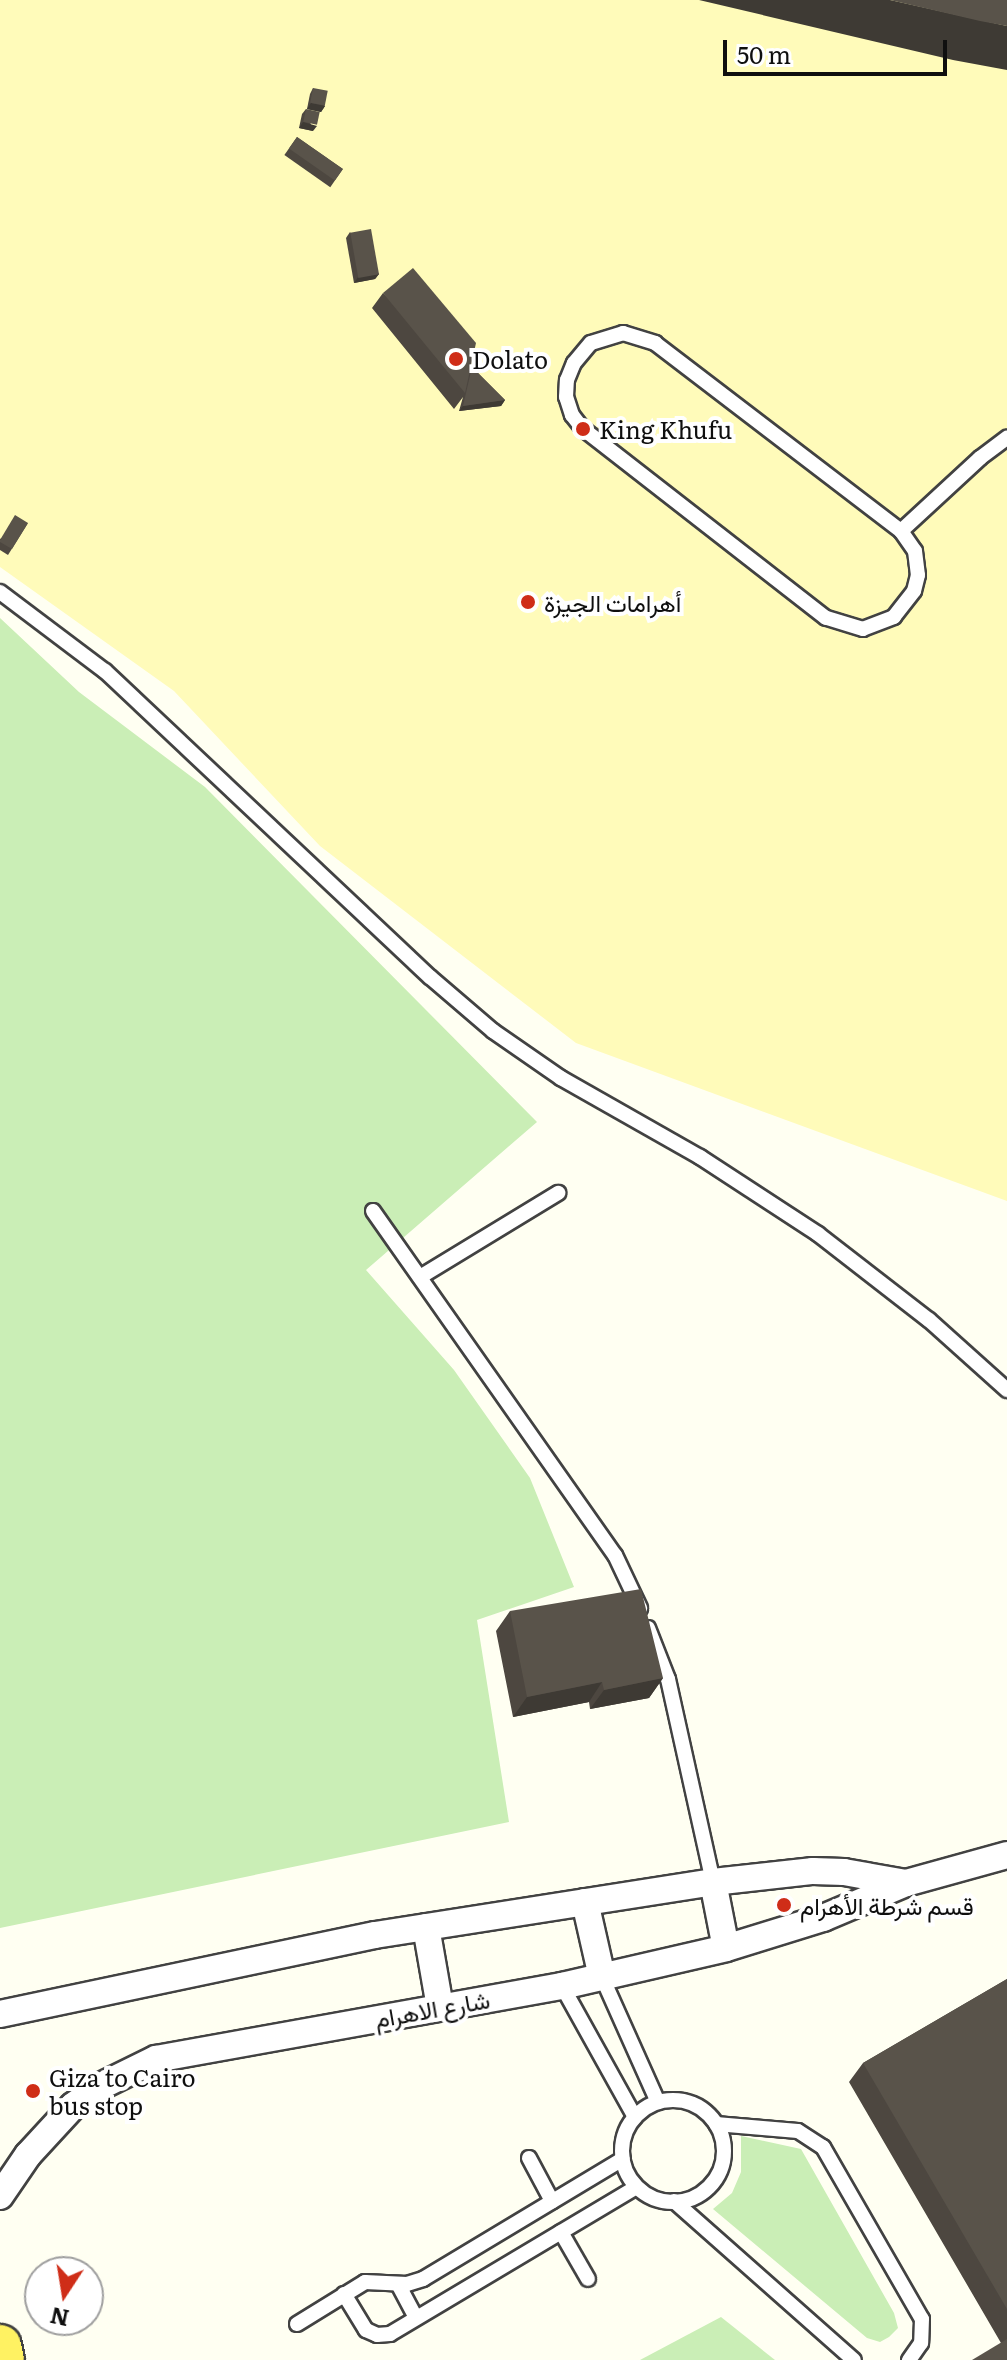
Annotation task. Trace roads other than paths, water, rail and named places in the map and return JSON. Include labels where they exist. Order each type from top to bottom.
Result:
[{"type":"main road","points":[[0,2346],[3,2360]]},
{"type":"street","name":"شارع الاهرام","points":[[0,2196],[50,2128],[73,2106],[126,2072],[186,2051],[562,1986],[726,1948],[823,1918],[906,1883],[1007,1855]]},
{"type":"street","name":"شارع الاهرام","points":[[0,2014],[426,1927],[713,1882],[813,1871],[844,1872],[906,1883]]},
{"type":"street","points":[[713,1882],[726,1948]]},
{"type":"street","points":[[585,1902],[602,1977]]},
{"type":"street","points":[[426,1927],[440,2007]]},
{"type":"lane","points":[[606,335],[640,335],[901,531],[915,551],[918,563],[914,591],[905,605],[894,617],[863,629],[826,618],[583,429],[572,415],[566,397],[567,380],[574,363],[591,343],[606,335]]},
{"type":"lane","points":[[901,531],[980,458],[1007,438]]},
{"type":"lane","points":[[0,592],[105,671],[430,977],[493,1031],[561,1078],[700,1157],[818,1234],[929,1320],[1007,1390]]},
{"type":"lane","points":[[420,1277],[558,1193]]},
{"type":"lane","points":[[373,1211],[615,1555],[668,1679],[713,1882]]},
{"type":"lane","points":[[602,1977],[658,2102]]},
{"type":"lane","points":[[562,1986],[635,2117]]},
{"type":"lane","points":[[685,2101],[697,2106],[716,2124],[724,2149],[718,2175],[700,2194],[674,2201],[654,2198],[637,2187],[623,2159],[624,2137],[635,2117],[658,2102],[685,2101]]},
{"type":"lane","points":[[716,2124],[783,2127],[812,2137],[823,2147],[922,2319],[921,2343],[909,2360]]},
{"type":"lane","points":[[529,2158],[552,2201]]},
{"type":"lane","points":[[297,2324],[365,2282],[398,2284],[423,2279],[623,2159]]},
{"type":"lane","points":[[344,2294],[361,2325],[371,2333],[390,2334],[637,2187]]},
{"type":"lane","points":[[674,2201],[854,2360]]},
{"type":"lane","points":[[561,2232],[588,2279]]},
{"type":"lane","points":[[398,2284],[416,2318]]},
{"type":"place","name":"Dolato","points":[[456,359]]},
{"type":"place","name":"King Khufu","points":[[583,429]]},
{"type":"place","name":"أهرامات الجيزة","points":[[528,602]]},
{"type":"place","name":"قسم شرطة الأهرام","points":[[784,1905]]},
{"type":"place","name":"Giza to Cairo bus stop","points":[[33,2091]]}]
